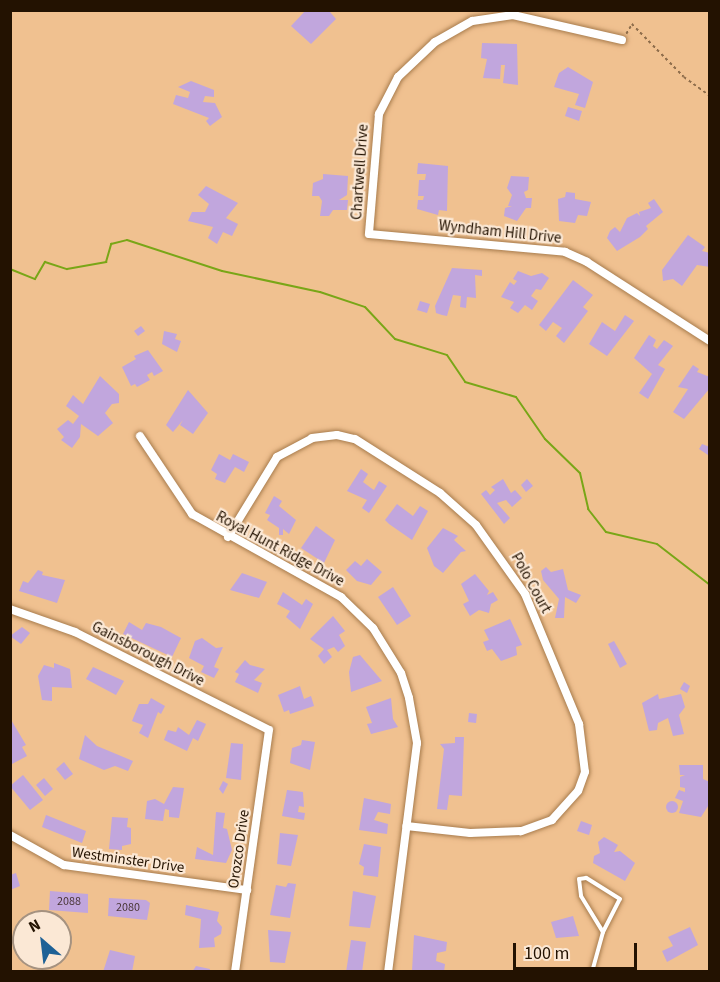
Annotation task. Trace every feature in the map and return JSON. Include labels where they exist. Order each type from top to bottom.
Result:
[{"type":"street","name":"Chartwell Drive","points":[[369,234],[379,114],[398,77],[435,42],[472,21],[513,15],[622,40]]},
{"type":"street","name":"Wyndham Hill Drive","points":[[369,234],[565,252],[587,262],[710,341]]},
{"type":"street","name":"Polo Court","points":[[228,537],[277,457],[303,441],[337,435],[354,439],[440,493],[476,525],[525,594],[579,723],[585,772],[578,791],[552,820],[521,831],[470,833],[406,826]]},
{"type":"street","name":"Royal Hunt Ridge Drive","points":[[140,436],[183,504],[202,522],[341,597],[373,628],[394,659],[410,698],[417,743],[388,972]]},
{"type":"street","name":"Gainsborough Drive","points":[[10,609],[75,632],[269,730]]},
{"type":"street","name":"Orozco Drive","points":[[235,972],[269,730]]},
{"type":"street","name":"Westminster Drive","points":[[10,835],[64,865],[248,890]]},
{"type":"lane","points":[[592,972],[603,932],[620,899],[586,878],[579,879],[582,896],[603,932]]},
{"type":"path","points":[[622,40],[632,24],[684,77],[710,96]]},
{"type":"building","points":[[306,10],[330,12],[336,19],[311,44],[291,26]]},
{"type":"building","points":[[482,43],[517,44],[518,85],[503,83],[505,65],[501,65],[500,79],[483,78],[487,59],[481,58]]},
{"type":"building","points":[[568,67],[593,82],[585,108],[575,105],[579,94],[554,87],[559,73]]},
{"type":"building","points":[[191,81],[214,90],[214,97],[205,96],[203,102],[215,103],[222,117],[210,126],[206,121],[209,118],[173,104],[176,95],[188,98],[190,92],[178,87]]},
{"type":"building","points":[[568,107],[582,111],[579,121],[565,116]]},
{"type":"building","points":[[418,163],[448,166],[447,211],[439,210],[438,215],[417,209],[418,200],[423,200],[424,196],[418,196],[419,180],[425,180],[426,174],[417,174]]},
{"type":"building","points":[[323,174],[348,176],[347,195],[339,200],[348,200],[347,210],[333,210],[329,216],[320,216],[322,201],[319,196],[312,196],[313,183],[323,179]]},
{"type":"building","points":[[511,176],[529,177],[528,190],[524,192],[526,198],[532,198],[531,208],[526,208],[517,221],[504,216],[505,208],[512,206],[508,206],[512,195],[507,188]]},
{"type":"building","points":[[206,186],[238,203],[226,218],[238,224],[232,236],[223,232],[217,244],[208,238],[213,227],[188,221],[192,212],[205,212],[209,204],[198,195]]},
{"type":"building","points":[[566,192],[575,193],[575,199],[591,202],[587,216],[578,215],[575,223],[559,221],[558,199],[565,197]]},
{"type":"building","points":[[654,199],[663,212],[646,226],[648,229],[640,237],[617,251],[607,238],[610,231],[615,227],[620,232],[627,218],[637,213],[640,216],[639,212],[651,208],[648,203]]},
{"type":"building","points":[[688,235],[705,247],[702,251],[710,253],[710,267],[697,265],[682,286],[673,279],[663,281],[662,270]]},
{"type":"building","points":[[452,268],[482,270],[482,276],[475,275],[476,298],[467,297],[466,308],[460,307],[461,296],[453,295],[447,316],[436,313],[435,306]]},
{"type":"building","points":[[518,271],[531,276],[542,273],[549,278],[541,290],[536,289],[531,296],[538,301],[532,310],[525,305],[518,313],[510,308],[514,302],[501,297],[510,282],[514,285],[517,281],[513,279]]},
{"type":"building","points":[[573,280],[593,295],[583,307],[588,311],[564,343],[556,336],[562,328],[553,322],[546,331],[539,325]]},
{"type":"building","points":[[420,301],[430,304],[427,313],[417,310]]},
{"type":"building","points":[[625,315],[634,321],[607,356],[589,344],[602,322],[615,331]]},
{"type":"building","points":[[141,326],[145,331],[138,336],[134,331]]},
{"type":"building","points":[[164,331],[177,334],[175,339],[181,341],[177,352],[162,344]]},
{"type":"building","points":[[649,335],[656,340],[653,346],[657,349],[664,340],[673,346],[658,365],[665,369],[648,399],[639,393],[652,374],[634,358]]},
{"type":"building","points":[[148,350],[163,371],[154,376],[152,372],[147,375],[150,380],[137,387],[135,384],[131,386],[122,367],[136,359],[134,356]]},
{"type":"building","points":[[693,365],[699,369],[697,372],[710,377],[710,388],[684,419],[673,412],[688,389],[678,387]]},
{"type":"building","points":[[100,376],[119,394],[119,403],[112,404],[105,413],[113,423],[98,436],[81,424],[80,437],[72,448],[61,440],[64,437],[57,429],[68,420],[73,424],[79,416],[66,406],[73,395],[83,404]]},
{"type":"building","points":[[188,390],[208,413],[193,434],[180,425],[183,420],[173,432],[166,425]]},
{"type":"building","points":[[702,444],[710,447],[708,455],[699,449]]},
{"type":"building","points":[[219,454],[230,460],[233,454],[249,462],[244,472],[235,467],[225,483],[215,479],[217,474],[211,470]]},
{"type":"building","points":[[361,469],[368,474],[363,482],[374,490],[379,481],[387,486],[369,513],[362,508],[367,500],[347,491]]},
{"type":"building","points":[[503,479],[511,493],[515,490],[522,498],[512,507],[506,500],[497,503],[510,518],[504,524],[481,494],[486,490],[490,495],[495,490],[491,487]]},
{"type":"building","points":[[527,479],[533,486],[526,492],[521,485]]},
{"type":"building","points":[[274,496],[282,501],[279,506],[296,520],[289,534],[283,529],[283,535],[279,535],[279,528],[267,520],[270,515],[265,513]]},
{"type":"building","points":[[397,504],[413,516],[420,506],[428,511],[412,540],[385,520]]},
{"type":"building","points":[[316,526],[335,540],[324,563],[301,548]]},
{"type":"building","points":[[443,528],[458,536],[454,540],[466,551],[461,552],[443,573],[434,566],[427,548]]},
{"type":"building","points":[[367,559],[382,572],[371,585],[357,581],[346,570],[355,561],[361,566]]},
{"type":"building","points":[[546,567],[551,572],[563,569],[568,590],[581,595],[576,603],[565,597],[564,618],[555,618],[559,599],[543,580],[541,571]]},
{"type":"building","points":[[38,570],[43,572],[42,575],[65,580],[57,603],[19,591],[23,581],[28,583]]},
{"type":"building","points":[[242,573],[267,582],[259,598],[230,590]]},
{"type":"building","points":[[475,574],[489,591],[487,595],[493,592],[498,600],[491,604],[489,613],[479,610],[470,616],[463,604],[469,601],[461,584]]},
{"type":"building","points":[[393,587],[411,616],[397,625],[378,597]]},
{"type":"building","points":[[283,592],[302,605],[306,599],[313,604],[300,629],[286,617],[290,611],[277,604]]},
{"type":"building","points":[[333,616],[345,631],[339,635],[345,646],[338,652],[334,647],[327,650],[332,657],[324,664],[318,656],[324,649],[310,639]]},
{"type":"building","points":[[510,619],[522,645],[516,647],[517,655],[501,661],[492,649],[487,651],[483,642],[489,640],[484,630]]},
{"type":"building","points":[[129,622],[142,630],[146,623],[161,627],[181,638],[172,657],[123,634]]},
{"type":"building","points":[[22,627],[30,633],[21,644],[10,636]]},
{"type":"building","points":[[202,638],[216,648],[223,647],[214,667],[219,669],[214,678],[201,672],[204,666],[189,658],[195,641]]},
{"type":"building","points":[[614,641],[627,664],[620,668],[608,644]]},
{"type":"building","points":[[360,655],[382,681],[351,692],[349,672],[353,657]]},
{"type":"building","points":[[245,660],[250,665],[265,669],[254,680],[262,683],[258,693],[235,682],[239,674],[235,672]]},
{"type":"building","points":[[54,663],[70,669],[72,688],[52,687],[52,701],[42,700],[38,676],[44,665],[54,668]]},
{"type":"building","points":[[93,667],[124,681],[116,695],[86,679]]},
{"type":"building","points":[[684,682],[690,686],[687,693],[680,689]]},
{"type":"building","points":[[300,686],[304,699],[311,696],[314,706],[290,714],[289,710],[284,712],[278,695]]},
{"type":"building","points":[[658,694],[659,699],[681,694],[685,707],[679,715],[684,734],[673,736],[668,718],[658,723],[657,730],[649,731],[642,703]]},
{"type":"building","points":[[151,698],[165,706],[161,714],[158,712],[148,738],[139,733],[143,725],[132,721],[139,704],[148,704]]},
{"type":"building","points":[[391,698],[393,719],[398,727],[371,734],[367,724],[372,723],[366,707]]},
{"type":"building","points":[[469,713],[477,714],[476,723],[468,722]]},
{"type":"building","points":[[10,718],[26,745],[22,747],[27,756],[12,764]]},
{"type":"building","points":[[197,720],[206,724],[198,741],[193,738],[187,751],[164,740],[168,730],[176,732],[178,727],[189,735]]},
{"type":"building","points":[[85,735],[97,746],[133,761],[128,771],[115,766],[104,770],[79,759]]},
{"type":"building","points":[[455,737],[464,737],[462,796],[449,795],[447,810],[437,809],[444,749],[440,744],[455,743]]},
{"type":"building","points":[[302,740],[315,742],[310,770],[290,763],[292,748],[301,745]]},
{"type":"building","points":[[231,743],[243,744],[241,780],[226,778]]},
{"type":"building","points":[[64,762],[73,774],[65,780],[56,769]]},
{"type":"building","points":[[679,765],[703,765],[703,779],[710,782],[710,803],[701,817],[679,813],[683,801],[675,798],[679,790],[685,792],[685,788],[680,787],[680,777],[685,775],[680,775]]},
{"type":"building","points":[[23,775],[43,800],[30,810],[10,786]]},
{"type":"building","points":[[44,778],[53,789],[45,796],[36,785]]},
{"type":"building","points":[[223,781],[228,784],[223,794],[219,789]]},
{"type":"building","points":[[173,787],[184,788],[179,818],[169,817],[169,810],[165,809],[163,821],[145,819],[147,801],[155,799],[164,804]]},
{"type":"building","points":[[287,790],[303,792],[304,807],[299,806],[298,812],[305,813],[304,820],[282,816]]},
{"type":"building","points":[[364,798],[391,804],[390,814],[378,812],[374,820],[388,824],[387,834],[359,830]]},
{"type":"building","points":[[672,801],[678,807],[672,813],[666,807]]},
{"type":"building","points":[[216,812],[225,813],[223,828],[227,829],[232,850],[226,863],[195,859],[197,847],[213,855]]},
{"type":"building","points":[[46,815],[86,831],[82,843],[42,827]]},
{"type":"building","points":[[112,817],[128,818],[127,827],[131,828],[131,844],[122,846],[122,850],[109,849]]},
{"type":"building","points":[[581,821],[592,825],[589,835],[577,831]]},
{"type":"building","points":[[280,833],[298,835],[291,866],[277,864]]},
{"type":"building","points":[[604,837],[618,845],[614,852],[620,851],[635,863],[625,881],[593,863],[594,856],[600,853],[598,842]]},
{"type":"building","points":[[364,844],[381,847],[378,877],[363,875],[364,867],[359,864]]},
{"type":"building","points":[[16,873],[20,886],[10,890],[10,875]]},
{"type":"building","points":[[288,883],[296,884],[290,918],[270,915],[276,885],[286,887]]},
{"type":"building","points":[[50,891],[88,894],[88,913],[49,910]]},
{"type":"building","points":[[353,891],[376,896],[370,928],[349,926]]},
{"type":"building","points":[[109,898],[146,900],[150,903],[147,920],[108,916]]},
{"type":"building","points":[[186,905],[219,912],[217,921],[222,927],[221,934],[214,938],[215,947],[199,948],[201,919],[185,915]]},
{"type":"building","points":[[573,916],[579,936],[556,938],[551,922]]},
{"type":"building","points":[[690,927],[698,945],[667,962],[662,951],[673,946],[668,937]]},
{"type":"building","points":[[268,930],[291,932],[285,963],[270,962]]},
{"type":"building","points":[[414,935],[447,942],[446,951],[437,953],[436,961],[445,964],[444,972],[412,971]]},
{"type":"building","points":[[351,940],[366,942],[362,972],[346,972]]},
{"type":"building","points":[[110,950],[135,956],[132,972],[103,972]]},
{"type":"building","points":[[196,966],[210,969],[209,972],[192,972]]},
{"type":"waterway","points":[[10,269],[35,279],[45,262],[67,269],[106,262],[111,244],[127,240],[222,271],[320,292],[365,307],[395,339],[447,355],[465,382],[516,397],[545,439],[580,473],[588,509],[606,532],[657,544],[710,585]]}]
